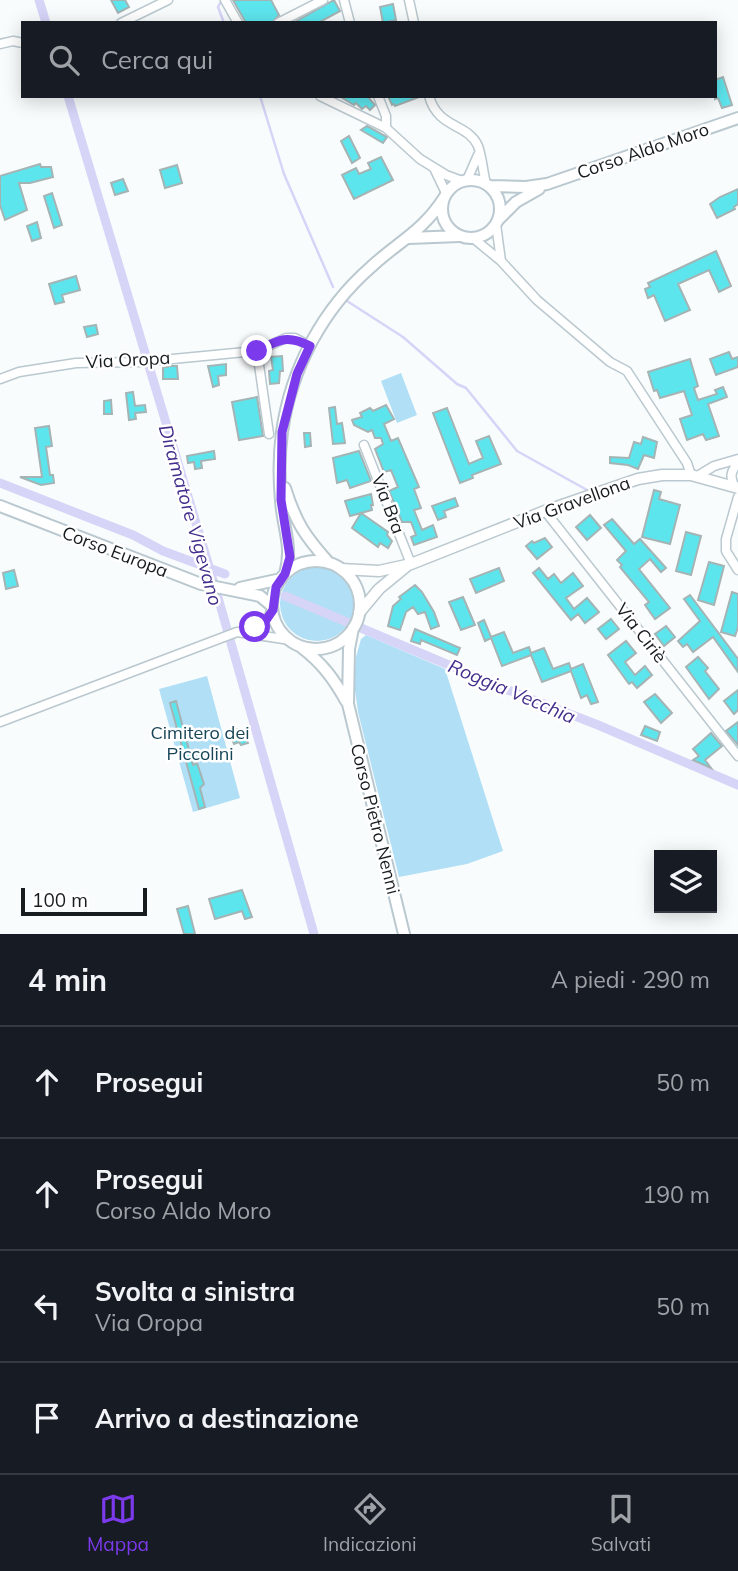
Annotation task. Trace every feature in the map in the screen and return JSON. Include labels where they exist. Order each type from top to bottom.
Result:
[{"type":"main road","name":"Corso Aldo Moro","points":[[497,222],[516,202],[547,184],[738,118]]},
{"type":"main road","points":[[282,479],[294,518],[304,535],[329,563],[341,569],[354,583],[360,603],[356,622],[338,643],[328,647],[306,647],[293,642],[278,627],[272,608],[276,587],[290,557],[281,500],[282,432],[297,374],[322,323],[349,289],[390,250],[427,222],[445,196],[464,180],[488,185],[500,202],[497,222],[486,234],[473,238],[409,238]]},
{"type":"main road","name":"Corso Aldo Moro","points":[[488,185],[513,188],[547,184]]},
{"type":"main road","points":[[445,196],[442,216],[459,236]]},
{"type":"main road","name":"Corso Europa","points":[[0,506],[201,584],[261,596],[272,608]]},
{"type":"main road","points":[[231,590],[283,576],[305,562],[329,563]]},
{"type":"main road","name":"Corso Pietro Nenni","points":[[356,622],[349,649],[348,704],[404,934]]},
{"type":"main road","name":"Corso Pietro Nenni","points":[[293,642],[316,658],[332,676],[348,704]]},
{"type":"street","points":[[125,21],[168,0]]},
{"type":"street","points":[[225,0],[237,21]]},
{"type":"street","points":[[282,21],[323,0]]},
{"type":"street","points":[[344,0],[349,21]]},
{"type":"street","points":[[409,0],[414,21]]},
{"type":"street","points":[[0,44],[12,41],[21,43]]},
{"type":"street","points":[[324,98],[386,128],[420,159],[446,175],[464,180],[479,152]]},
{"type":"street","points":[[379,98],[386,116],[386,128]]},
{"type":"street","points":[[430,98],[435,112],[477,144],[488,185]]},
{"type":"street","points":[[432,165],[445,196]]},
{"type":"street","points":[[497,222],[502,261]]},
{"type":"street","points":[[473,238],[502,261],[537,300],[610,362],[627,371],[693,476],[738,460]]},
{"type":"street","name":"Via Oropa","points":[[0,379],[19,372],[76,363],[145,361],[257,351],[286,338],[295,338],[310,346]]},
{"type":"street","points":[[257,351],[270,434]]},
{"type":"street","name":"Via Bra","points":[[364,445],[411,564]]},
{"type":"street","points":[[738,460],[730,472],[737,491],[726,539],[726,551],[738,570]]},
{"type":"street","name":"Via Gravellona","points":[[341,569],[379,570],[411,564],[545,511],[638,479],[662,475],[693,476],[737,491]]},
{"type":"street","name":"Via Ciriè","points":[[545,511],[738,755]]},
{"type":"street","name":"Via Gravellona","points":[[356,622],[379,589],[411,564]]},
{"type":"street","points":[[0,722],[264,623],[272,608]]},
{"type":"street","points":[[237,632],[293,642]]},
{"type":"green space","points":[[401,373],[417,415],[397,423],[381,381]]},
{"type":"green space","points":[[317,567],[338,573],[348,583],[354,604],[348,625],[338,635],[317,641],[296,635],[286,625],[280,604],[286,583],[296,573]]},
{"type":"green space","points":[[366,635],[445,669],[503,851],[467,864],[399,877],[358,712],[354,683],[356,657],[361,639]]},
{"type":"green space","name":"Cimitero dei Piccolini","points":[[207,676],[240,798],[193,812],[159,689]]},
{"type":"building","points":[[111,0],[125,0],[129,7],[118,13]]},
{"type":"building","points":[[233,0],[271,0],[279,15],[274,21],[245,21]]},
{"type":"building","points":[[334,0],[340,11],[322,21],[297,21]]},
{"type":"building","points":[[393,4],[396,20],[383,21],[380,7]]},
{"type":"building","points":[[723,77],[732,105],[722,108],[718,98],[715,99],[717,79]]},
{"type":"building","points":[[342,98],[369,98],[375,105],[370,110],[366,106],[362,109],[356,103],[354,105]]},
{"type":"building","points":[[389,98],[416,98],[395,106]]},
{"type":"building","points":[[367,126],[387,137],[383,143],[361,130]]},
{"type":"building","points":[[349,136],[360,158],[352,163],[341,141]]},
{"type":"building","points":[[381,157],[393,180],[354,199],[342,175],[356,168],[359,174],[371,169],[368,163]]},
{"type":"building","points":[[40,164],[41,167],[51,167],[53,177],[19,183],[27,210],[5,220],[0,205],[0,176]]},
{"type":"building","points":[[177,165],[182,183],[165,188],[160,170]]},
{"type":"building","points":[[123,179],[128,191],[115,195],[111,183]]},
{"type":"building","points":[[738,189],[738,204],[735,209],[717,218],[710,204]]},
{"type":"building","points":[[52,193],[62,225],[54,228],[44,196]]},
{"type":"building","points":[[37,222],[41,238],[32,241],[27,226]]},
{"type":"building","points":[[716,251],[731,286],[719,292],[709,270],[678,284],[690,310],[665,321],[654,295],[648,298],[645,289],[650,287],[648,283]]},
{"type":"building","points":[[76,276],[80,290],[62,295],[64,302],[55,304],[49,284]]},
{"type":"building","points":[[96,325],[98,334],[87,337],[84,327]]},
{"type":"building","points":[[729,352],[732,359],[738,357],[738,367],[716,375],[710,359]]},
{"type":"building","points":[[282,356],[283,371],[280,371],[279,383],[270,384],[269,371],[273,370],[271,357]]},
{"type":"building","points":[[690,359],[698,386],[694,388],[698,400],[717,394],[715,390],[723,387],[727,397],[708,404],[719,436],[706,440],[703,434],[687,440],[680,419],[692,415],[684,391],[660,398],[657,390],[654,391],[648,372]]},
{"type":"building","points":[[226,364],[226,375],[218,376],[219,385],[213,387],[208,366]]},
{"type":"building","points":[[177,366],[178,379],[163,379],[163,368]]},
{"type":"building","points":[[133,392],[135,406],[145,405],[146,412],[135,413],[136,419],[129,420],[126,393]]},
{"type":"building","points":[[257,397],[263,436],[239,440],[232,402]]},
{"type":"building","points":[[111,400],[112,414],[104,414],[104,401]]},
{"type":"building","points":[[386,405],[394,419],[384,424],[391,441],[398,438],[419,487],[414,489],[421,508],[414,510],[422,530],[433,525],[437,537],[414,545],[411,537],[416,535],[411,522],[402,522],[389,491],[398,487],[391,470],[384,472],[375,449],[383,444],[381,438],[375,438],[372,430],[368,432],[354,425],[352,420],[362,417],[360,413],[370,408],[373,411]]},
{"type":"building","points":[[335,407],[337,424],[342,423],[345,443],[333,444],[329,408]]},
{"type":"building","points":[[447,408],[469,464],[483,458],[476,441],[489,436],[501,464],[472,475],[473,478],[460,483],[433,413]]},
{"type":"building","points":[[49,426],[52,446],[46,447],[50,475],[53,475],[54,483],[41,485],[20,477],[42,477],[35,428]]},
{"type":"building","points":[[304,433],[310,433],[311,446],[305,447]]},
{"type":"building","points":[[643,437],[657,442],[654,458],[644,455],[638,469],[610,463],[610,457],[629,458],[634,442],[641,444]]},
{"type":"building","points":[[214,451],[215,459],[201,461],[202,468],[195,469],[194,462],[188,463],[187,456]]},
{"type":"building","points":[[359,451],[371,481],[350,488],[347,480],[337,483],[333,458]]},
{"type":"building","points":[[654,490],[661,492],[659,499],[680,505],[670,544],[642,537]]},
{"type":"building","points":[[371,494],[372,510],[350,516],[345,501]]},
{"type":"building","points":[[455,498],[458,506],[444,511],[446,517],[438,520],[432,506]]},
{"type":"building","points":[[361,513],[388,532],[387,535],[392,541],[388,548],[380,543],[378,547],[352,528]]},
{"type":"building","points":[[590,515],[601,528],[587,540],[576,527]]},
{"type":"building","points":[[612,519],[634,544],[640,539],[666,568],[661,572],[650,559],[639,569],[670,608],[655,619],[645,605],[649,602],[620,567],[622,565],[617,560],[626,551],[604,525]]},
{"type":"building","points":[[686,532],[701,536],[691,575],[676,571]]},
{"type":"building","points":[[545,538],[552,547],[537,559],[526,546],[532,541],[534,543]]},
{"type":"building","points":[[709,562],[724,566],[714,605],[698,600]]},
{"type":"building","points":[[499,568],[504,581],[476,593],[470,579]]},
{"type":"building","points":[[539,568],[548,579],[554,574],[561,583],[573,573],[583,586],[566,598],[574,609],[587,598],[599,612],[585,623],[578,614],[571,620],[533,573]]},
{"type":"building","points":[[14,570],[18,586],[6,589],[3,573]]},
{"type":"building","points":[[415,585],[434,612],[439,626],[431,629],[425,612],[418,614],[413,607],[406,612],[400,630],[388,626],[393,606],[401,599],[399,597]]},
{"type":"building","points":[[732,592],[738,594],[738,627],[735,636],[721,632]]},
{"type":"building","points":[[690,595],[738,659],[738,672],[713,637],[693,652],[687,644],[683,647],[678,641],[700,621],[684,599]]},
{"type":"building","points":[[463,597],[475,625],[461,630],[449,602]]},
{"type":"building","points":[[611,619],[619,629],[606,639],[598,629]]},
{"type":"building","points":[[484,620],[491,637],[504,632],[513,653],[529,647],[531,653],[544,648],[553,669],[569,663],[571,669],[583,664],[598,702],[591,704],[587,695],[581,698],[571,671],[542,682],[531,655],[502,666],[491,638],[485,641],[478,623]]},
{"type":"building","points":[[666,626],[675,637],[664,646],[655,634]]},
{"type":"building","points":[[415,629],[460,648],[457,655],[421,640],[420,644],[411,641]]},
{"type":"building","points":[[626,641],[636,653],[625,662],[635,675],[645,666],[652,675],[637,688],[632,682],[629,684],[608,655]]},
{"type":"building","points":[[698,657],[708,668],[705,671],[719,689],[709,699],[686,667]]},
{"type":"building","points":[[738,690],[738,710],[734,714],[724,701]]},
{"type":"building","points":[[655,694],[672,713],[661,723],[644,702]]},
{"type":"building","points":[[176,701],[193,765],[197,763],[204,784],[200,788],[205,807],[199,809],[170,703]]},
{"type":"building","points":[[738,722],[738,745],[726,731]]},
{"type":"building","points":[[645,726],[660,732],[657,741],[641,735]]},
{"type":"building","points":[[237,729],[248,743],[234,744],[230,734]]},
{"type":"building","points":[[711,733],[722,746],[705,760],[711,768],[693,760],[699,756],[693,749]]},
{"type":"building","points":[[242,890],[252,917],[245,919],[242,911],[215,919],[209,899]]},
{"type":"building","points":[[188,906],[195,934],[184,934],[177,909]]},
{"type":"waterway","name":"Diramatore Vigevano","points":[[39,0],[45,21]]},
{"type":"waterway","points":[[222,0],[218,7],[223,21]]},
{"type":"waterway","name":"Diramatore Vigevano","points":[[69,98],[211,573],[314,934]]},
{"type":"waterway","points":[[261,98],[284,174],[333,287]]},
{"type":"waterway","points":[[347,301],[403,337],[457,384],[466,388],[517,451],[587,490]]},
{"type":"waterway","name":"Roggia Vecchia","points":[[0,483],[225,574]]},
{"type":"waterway","name":"Roggia Vecchia","points":[[285,596],[738,785]]},
{"type":"route","points":[[255,627],[264,623],[273,610],[273,596],[285,574],[290,557],[281,500],[282,432],[297,374],[310,346],[295,338],[286,338],[257,351]]}]
